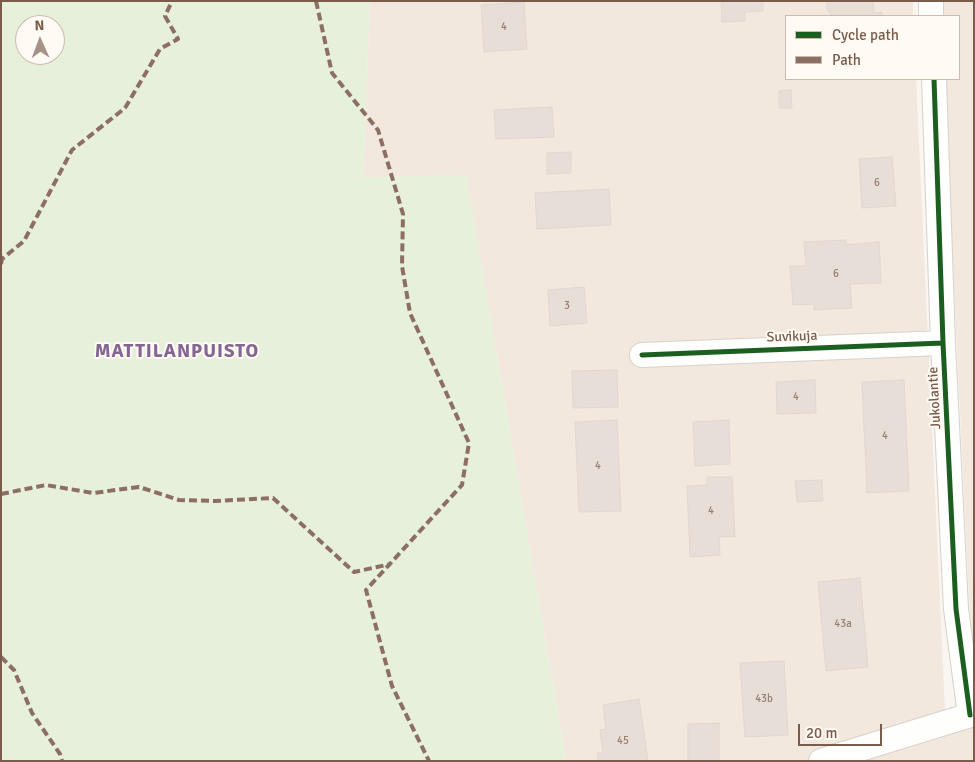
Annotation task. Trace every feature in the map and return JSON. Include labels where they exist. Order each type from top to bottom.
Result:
[{"type":"street","points":[[931,1],[931,15]]},
{"type":"street","name":"Jukolantie","points":[[934,80],[943,342],[956,609],[972,714]]},
{"type":"street","name":"Suvikuja","points":[[642,355],[943,342]]},
{"type":"street","points":[[822,761],[972,714]]},
{"type":"shaded area","points":[[370,1],[913,1],[913,15],[785,15],[785,80],[916,80],[946,733],[974,725],[974,761],[566,761],[466,176],[363,177]]},
{"type":"shaded area","points":[[940,1],[974,1],[974,658],[972,657],[944,80],[960,80],[960,15],[941,15]]},
{"type":"green space","points":[[1,1],[370,1],[363,177],[466,175],[566,761],[1,761]]},
{"type":"building","points":[[763,1],[763,11],[745,12],[745,21],[722,22],[721,2]]},
{"type":"building","points":[[827,1],[873,1],[874,13],[882,12],[882,15],[831,15],[827,9]]},
{"type":"building","points":[[524,2],[527,49],[484,52],[481,5]]},
{"type":"building","points":[[791,90],[792,108],[779,108],[779,91]]},
{"type":"building","points":[[552,107],[554,137],[496,139],[494,110]]},
{"type":"building","points":[[571,152],[571,173],[547,174],[547,153]]},
{"type":"building","points":[[892,157],[896,206],[862,208],[859,159]]},
{"type":"building","points":[[609,189],[611,225],[537,229],[535,193]]},
{"type":"building","points":[[846,240],[846,245],[879,242],[881,283],[850,284],[852,308],[814,310],[814,304],[793,305],[790,266],[806,266],[804,242]]},
{"type":"building","points":[[584,287],[587,323],[550,326],[548,290]]},
{"type":"building","points":[[617,370],[618,407],[573,408],[572,371]]},
{"type":"building","points":[[815,380],[816,413],[777,414],[776,382]]},
{"type":"building","points":[[904,380],[909,491],[867,493],[862,382]]},
{"type":"building","points":[[617,420],[621,511],[579,512],[575,422]]},
{"type":"building","points":[[729,420],[730,464],[695,466],[693,422]]},
{"type":"building","points":[[707,477],[732,477],[735,537],[719,537],[720,555],[690,557],[687,486],[707,485]]},
{"type":"building","points":[[822,480],[823,501],[797,502],[795,481]]},
{"type":"building","points":[[860,578],[868,667],[826,671],[818,582]]},
{"type":"building","points":[[784,661],[788,735],[745,737],[740,663]]},
{"type":"building","points":[[639,699],[648,761],[598,761],[597,753],[603,753],[600,730],[606,729],[603,705]]},
{"type":"building","points":[[719,723],[719,761],[688,761],[688,724]]},
{"type":"marked path","points":[[1,264],[2,259],[24,241],[72,150],[125,108],[160,49],[178,39],[165,16],[172,1]]},
{"type":"marked path","points":[[316,1],[332,73],[378,130],[403,214],[402,266],[410,313],[469,443],[462,485],[366,590],[392,686],[429,761]]},
{"type":"marked path","points":[[1,494],[46,485],[93,493],[139,487],[179,500],[215,501],[273,498],[354,572],[391,564]]},
{"type":"marked path","points":[[1,657],[14,670],[32,713],[60,754],[62,761]]},
{"type":"cycle path","points":[[934,80],[943,343],[956,609],[970,715]]},
{"type":"cycle path","points":[[642,355],[943,343]]},
{"type":"district","name":"MATTILANPUISTO","points":[[177,352]]}]
